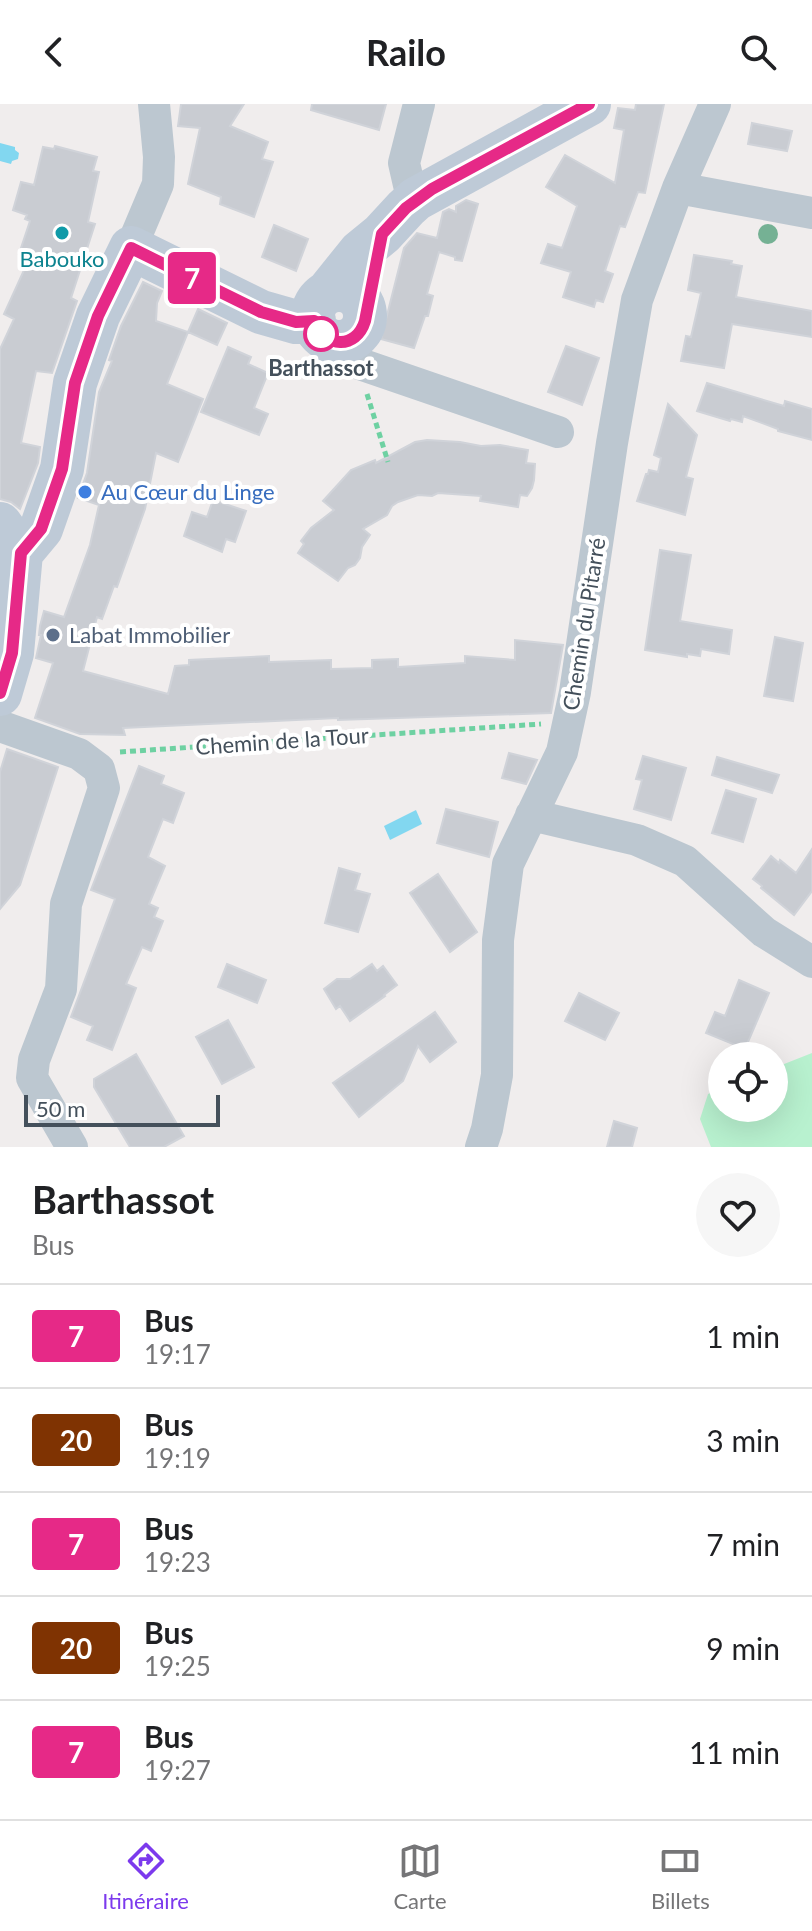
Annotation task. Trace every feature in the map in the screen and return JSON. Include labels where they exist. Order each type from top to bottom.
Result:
[{"type":"street","points":[[0,694],[12,653],[10,538],[41,529],[62,469],[75,383],[98,316],[158,184],[154,104]]},
{"type":"street","points":[[416,199],[404,163],[419,104]]},
{"type":"street","points":[[341,326],[382,234],[416,199],[589,104]]},
{"type":"street","name":"Chemin du Pitarré","points":[[481,1147],[497,1075],[498,940],[508,864],[562,752],[569,722],[637,300],[678,188],[715,104]]},
{"type":"street","points":[[678,188],[812,213]]},
{"type":"street","points":[[131,248],[261,312],[296,322],[341,326],[558,432]]},
{"type":"street","points":[[0,726],[79,754],[99,769],[104,788],[66,904],[61,989],[34,1060],[32,1078],[72,1147]]},
{"type":"street","points":[[531,815],[637,840],[685,861],[764,932],[812,962]]},
{"type":"path","points":[[341,326],[388,462]]},
{"type":"path","name":"Chemin de la Tour","points":[[79,754],[569,722]]},
{"type":"green space","points":[[812,1053],[812,1147],[711,1147],[700,1119],[708,1094],[708,1122],[788,1122],[788,1062]]},
{"type":"water","points":[[0,143],[15,147],[19,153],[18,159],[11,164],[0,161]]},
{"type":"water","points":[[416,810],[422,824],[390,840],[384,826]]},
{"type":"building","points":[[181,104],[244,104],[230,126],[268,142],[262,159],[273,162],[254,217],[220,204],[221,197],[188,184],[200,128],[178,126]]},
{"type":"building","points":[[312,104],[386,104],[379,130],[311,110]]},
{"type":"building","points":[[636,104],[664,104],[645,193],[638,192],[625,227],[620,226],[605,271],[613,274],[603,302],[596,300],[594,307],[563,297],[571,272],[541,263],[548,244],[562,248],[577,206],[546,187],[565,155],[615,183],[624,130],[614,128],[618,108],[635,110]]},
{"type":"building","points":[[752,123],[792,131],[787,151],[748,144]]},
{"type":"building","points":[[55,146],[97,157],[93,171],[99,172],[88,222],[95,224],[71,298],[77,301],[52,373],[36,371],[21,443],[40,447],[38,463],[20,509],[0,499],[0,349],[14,319],[4,314],[30,257],[19,254],[30,221],[25,219],[27,215],[13,210],[21,182],[34,185],[43,147],[54,149]]},
{"type":"building","points":[[466,200],[478,204],[462,261],[439,252],[427,294],[433,296],[428,316],[425,316],[414,348],[381,339],[404,248],[417,233],[437,238],[443,212],[449,209],[456,212],[456,206]]},
{"type":"building","points":[[274,225],[308,239],[296,271],[262,257]]},
{"type":"building","points":[[694,255],[732,261],[731,264],[742,266],[736,297],[812,311],[812,337],[732,324],[724,368],[681,361],[686,336],[691,337],[701,293],[688,290]]},
{"type":"building","points":[[143,282],[162,291],[157,303],[156,321],[188,332],[167,384],[203,399],[178,462],[156,453],[145,509],[117,587],[114,586],[102,619],[97,617],[83,671],[168,694],[175,666],[189,665],[189,660],[269,656],[269,662],[331,660],[331,669],[372,668],[372,660],[398,659],[398,667],[465,663],[465,656],[515,660],[515,640],[563,645],[551,713],[338,718],[123,728],[125,735],[80,734],[35,718],[53,663],[36,658],[40,626],[44,611],[64,617],[90,545],[99,505],[78,498],[87,473],[99,392],[112,361],[109,360],[121,326]]},
{"type":"building","points":[[198,309],[227,323],[217,345],[188,332]]},
{"type":"building","points":[[566,346],[599,358],[582,405],[548,392]]},
{"type":"building","points":[[228,347],[251,357],[248,364],[268,373],[254,408],[268,414],[259,435],[201,412]]},
{"type":"building","points":[[707,383],[784,406],[785,401],[812,409],[812,440],[778,431],[743,416],[742,422],[730,421],[697,411]]},
{"type":"building","points":[[668,404],[697,435],[686,477],[693,479],[685,515],[637,501],[646,474],[649,470],[658,472],[661,458],[654,455]]},
{"type":"building","points":[[427,440],[528,450],[526,463],[535,464],[532,488],[527,496],[520,495],[518,507],[480,501],[481,496],[438,493],[418,495],[398,502],[387,515],[363,529],[370,535],[362,547],[360,558],[338,581],[298,553],[304,544],[301,541],[311,528],[334,510],[323,501],[351,470],[375,460],[376,463],[415,442]]},
{"type":"building","points":[[213,500],[246,511],[235,542],[226,539],[222,552],[184,536],[192,512],[207,517]]},
{"type":"building","points":[[660,550],[691,555],[680,621],[732,630],[729,654],[701,649],[700,656],[687,654],[687,657],[645,650]]},
{"type":"building","points":[[775,637],[803,643],[793,701],[764,696]]},
{"type":"building","points":[[7,749],[58,767],[20,885],[0,909],[0,772]]},
{"type":"building","points":[[509,753],[537,760],[526,784],[502,778]]},
{"type":"building","points":[[643,756],[686,768],[671,820],[634,809],[642,780],[636,779]]},
{"type":"building","points":[[717,757],[779,775],[772,793],[712,775]]},
{"type":"building","points":[[139,766],[164,776],[161,784],[184,793],[173,823],[163,819],[148,857],[165,866],[149,904],[158,908],[154,917],[163,921],[151,951],[142,947],[126,984],[136,988],[112,1050],[87,1040],[93,1026],[71,1017],[115,899],[91,890]]},
{"type":"building","points":[[726,790],[756,799],[743,842],[712,833]]},
{"type":"building","points":[[446,809],[498,822],[489,857],[437,843]]},
{"type":"building","points":[[812,849],[812,891],[794,915],[753,879],[771,856],[796,873]]},
{"type":"building","points":[[339,868],[360,874],[355,890],[370,894],[358,932],[325,923]]},
{"type":"building","points":[[438,874],[477,932],[450,952],[410,893]]},
{"type":"building","points":[[227,964],[266,980],[257,1003],[218,987]]},
{"type":"building","points":[[372,964],[377,971],[383,966],[397,985],[350,1021],[340,1006],[336,1009],[324,989],[337,979],[350,979]]},
{"type":"building","points":[[739,980],[769,993],[748,1042],[728,1042],[706,1033],[715,1012],[725,1016]]},
{"type":"building","points":[[579,993],[619,1013],[605,1040],[565,1021]]},
{"type":"building","points":[[435,1012],[456,1042],[430,1062],[418,1046],[403,1081],[359,1117],[333,1083]]},
{"type":"building","points":[[228,1020],[254,1067],[222,1084],[196,1037]]},
{"type":"building","points":[[136,1054],[184,1136],[164,1147],[130,1147],[94,1087],[94,1079]]},
{"type":"building","points":[[614,1121],[637,1128],[632,1147],[607,1147]]},
{"type":"bus line","name":"7","points":[[0,693],[12,653],[21,553],[41,529],[62,469],[75,383],[98,316],[131,248],[261,312],[296,322],[314,321],[324,337],[341,342],[350,340],[363,329],[382,234],[406,208],[432,189],[589,104]]},
{"type":"place","name":"Babouko","points":[[62,233]]},
{"type":"place","name":"Barthassot","points":[[321,334]]},
{"type":"place","name":"Au Cœur du Linge","points":[[85,492]]},
{"type":"place","name":"Labat Immobilier","points":[[53,635]]}]
